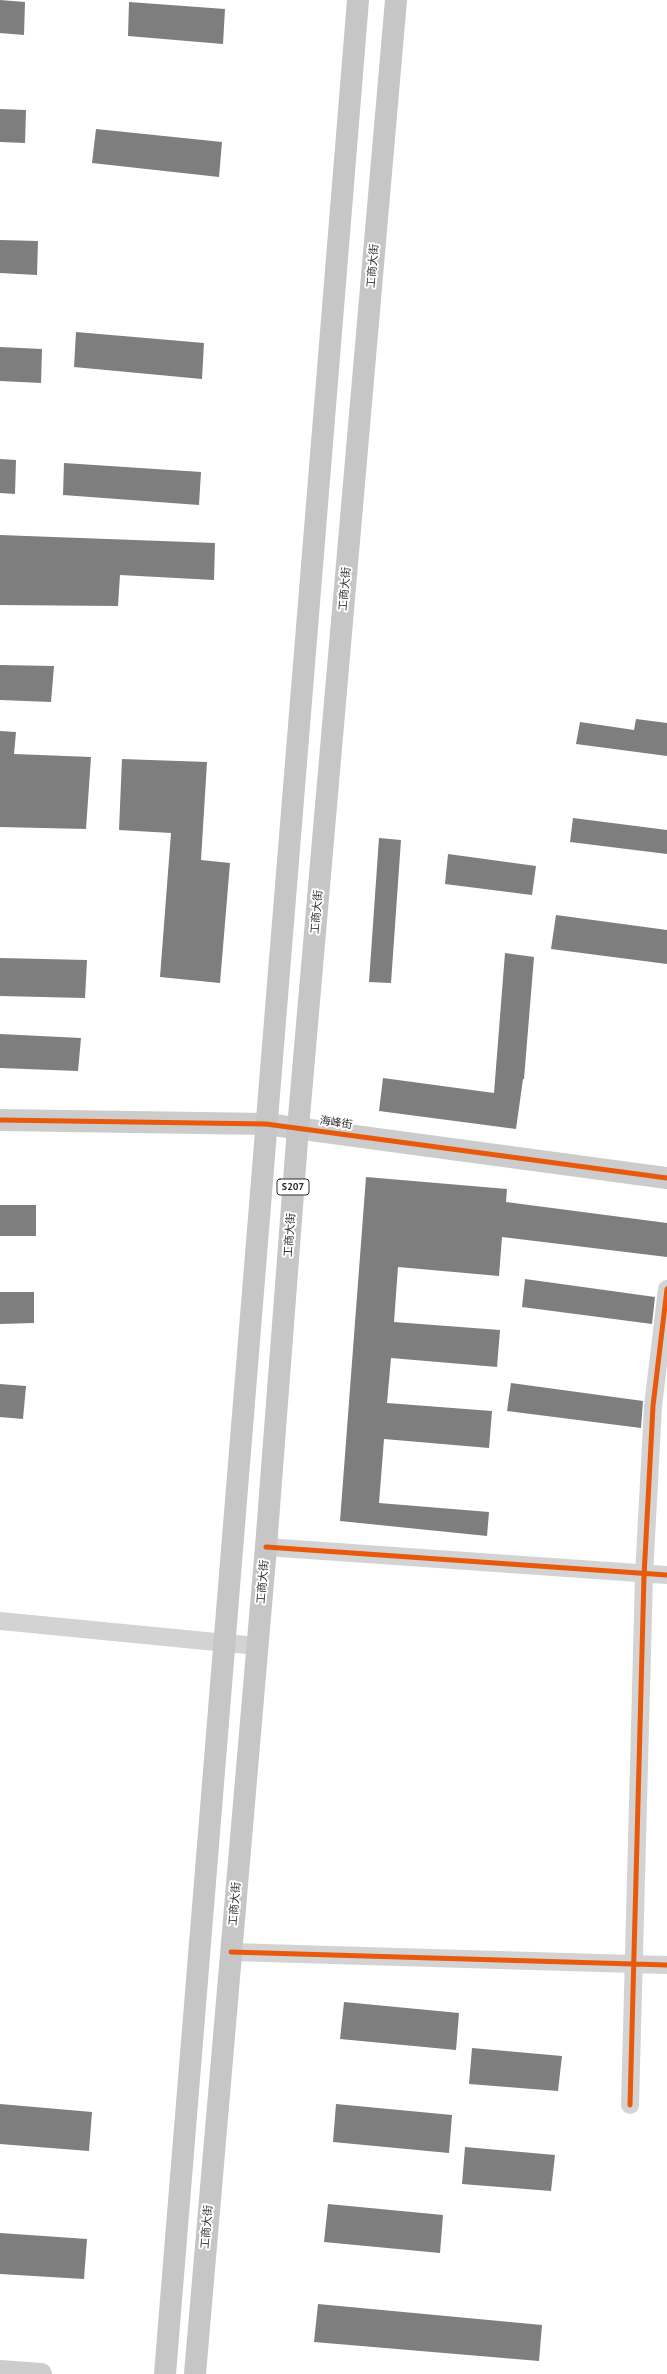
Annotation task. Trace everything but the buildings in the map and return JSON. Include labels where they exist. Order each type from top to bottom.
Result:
[{"type":"main road","name":"S207","points":[[165,2374],[358,0]]},
{"type":"main road","name":"工商大街","points":[[194,2374],[266,1546],[298,1128],[396,0]]},
{"type":"street","name":"海峰街","points":[[0,1120],[266,1124],[667,1178]]},
{"type":"street","points":[[630,2105],[644,1576],[653,1406],[667,1289]]},
{"type":"street","points":[[266,1546],[667,1575]]},
{"type":"street","points":[[0,1621],[224,1644],[257,1646]]},
{"type":"street","points":[[231,1952],[667,1965]]},
{"type":"street","points":[[0,2371],[41,2374]]},
{"type":"cycle path","points":[[0,1120],[266,1124],[667,1178]]},
{"type":"cycle path","points":[[630,2105],[644,1576],[653,1406],[667,1289]]},
{"type":"cycle path","points":[[266,1547],[667,1575]]},
{"type":"cycle path","points":[[231,1952],[667,1965]]}]
